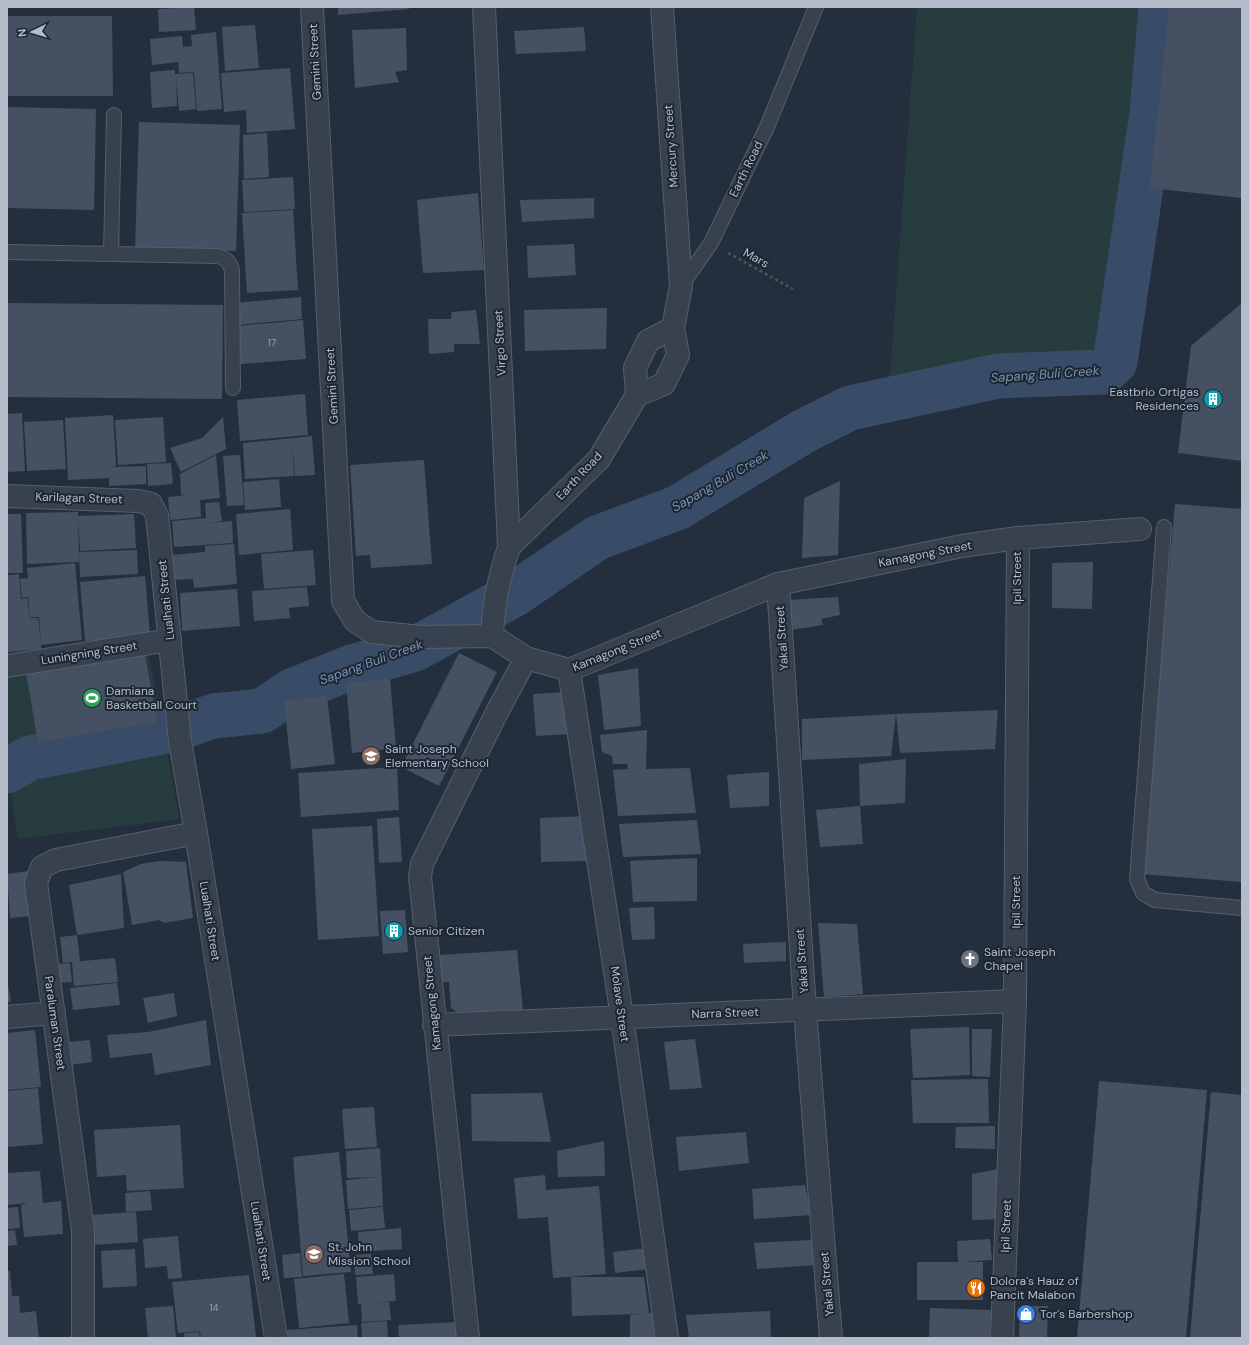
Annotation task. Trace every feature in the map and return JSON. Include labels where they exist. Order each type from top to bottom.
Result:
[{"type":"street","name":"Gemini Street","points":[[312,7],[343,601],[355,621],[372,632],[421,637],[492,636]]},
{"type":"street","name":"Virgo Street","points":[[484,7],[509,547],[500,573],[494,607],[492,636]]},
{"type":"street","name":"Mercury Street","points":[[662,7],[681,286]]},
{"type":"street","name":"Earth Road","points":[[509,547],[599,459],[637,396],[664,384],[678,355],[673,328],[681,286]]},
{"type":"street","points":[[637,396],[635,368],[648,341],[673,328]]},
{"type":"street","name":"Karilagan Street","points":[[7,496],[138,501],[151,504]]},
{"type":"street","name":"Lualhati Street","points":[[151,504],[157,516],[180,741],[276,1338]]},
{"type":"street","name":"Kamagong Street","points":[[468,1338],[434,1025],[420,877],[422,864],[497,712],[526,658],[569,670],[778,584],[962,546],[1018,538],[1140,529]]},
{"type":"street","name":"Ipil Street","points":[[1002,1338],[1015,1001],[1018,538]]},
{"type":"street","name":"Yakal Street","points":[[778,584],[805,1010],[831,1338]]},
{"type":"street","points":[[492,636],[526,658]]},
{"type":"street","name":"Luningning Street","points":[[7,666],[170,640]]},
{"type":"street","name":"Molave Street","points":[[569,670],[622,1018],[667,1338]]},
{"type":"street","name":"Paraluman Street","points":[[83,1338],[83,1231],[36,883],[42,867],[56,860],[196,833]]},
{"type":"street","name":"Narra Street","points":[[434,1025],[1015,1001]]},
{"type":"street","points":[[7,1017],[54,1013]]},
{"type":"lane","name":"Earth Road","points":[[681,286],[711,243],[767,127],[816,7]]},
{"type":"lane","points":[[111,254],[114,115]]},
{"type":"lane","points":[[7,252],[218,256],[225,258],[231,263],[233,284],[233,388]]},
{"type":"lane","points":[[1164,527],[1137,879],[1143,893],[1154,900],[1242,908]]},
{"type":"path","name":"Mars","points":[[711,243],[793,289]]},
{"type":"green space","points":[[917,7],[1147,7],[1127,197],[1100,359],[1039,362],[972,370],[889,391]]},
{"type":"green space","points":[[148,653],[179,819],[18,839],[7,767],[7,677]]},
{"type":"building","points":[[194,7],[196,30],[159,32],[158,9]]},
{"type":"building","points":[[338,7],[409,7],[409,9],[338,15]]},
{"type":"building","points":[[1169,7],[1242,7],[1241,198],[1150,188]]},
{"type":"building","points":[[7,16],[112,16],[113,96],[7,96]]},
{"type":"building","points":[[255,25],[259,68],[225,71],[222,27]]},
{"type":"building","points":[[584,27],[586,51],[516,54],[514,31]]},
{"type":"building","points":[[406,28],[407,70],[395,72],[399,82],[355,88],[352,30]]},
{"type":"building","points":[[216,32],[222,109],[197,111],[194,72],[179,73],[178,62],[152,65],[150,39],[182,36],[183,47],[192,46],[191,35]]},
{"type":"building","points":[[290,68],[295,129],[247,133],[246,110],[224,112],[221,73]]},
{"type":"building","points":[[175,70],[175,74],[193,73],[196,109],[179,111],[176,78],[177,106],[152,108],[150,72]]},
{"type":"building","points":[[7,107],[96,109],[94,210],[7,208]]},
{"type":"building","points":[[139,122],[240,125],[236,251],[135,248]]},
{"type":"building","points":[[267,133],[269,177],[244,179],[243,135]]},
{"type":"building","points":[[293,177],[295,209],[244,212],[242,180]]},
{"type":"building","points":[[478,193],[484,270],[423,273],[417,200]]},
{"type":"building","points":[[594,198],[594,218],[522,222],[520,200]]},
{"type":"building","points":[[293,210],[298,290],[247,293],[242,213]]},
{"type":"building","points":[[574,244],[576,275],[528,278],[527,246]]},
{"type":"building","points":[[301,297],[302,319],[237,325],[235,303]]},
{"type":"building","points":[[7,303],[223,305],[222,399],[7,397]]},
{"type":"building","name":"Eastbrio Ortigas Residences","points":[[1242,303],[1242,461],[1178,453],[1191,346]]},
{"type":"building","points":[[607,308],[606,349],[525,351],[524,310]]},
{"type":"building","points":[[476,310],[480,344],[454,344],[454,352],[429,354],[428,319],[451,319],[452,312]]},
{"type":"building","points":[[303,320],[306,359],[241,364],[238,326]]},
{"type":"building","points":[[305,394],[308,435],[240,441],[237,400]]},
{"type":"building","points":[[22,413],[25,471],[7,472],[7,414]]},
{"type":"building","points":[[113,415],[116,466],[109,467],[146,466],[146,484],[109,486],[109,478],[68,480],[65,418]]},
{"type":"building","points":[[163,417],[166,462],[118,465],[115,420]]},
{"type":"building","points":[[223,417],[226,449],[181,472],[170,448],[202,438]]},
{"type":"building","points":[[63,420],[66,469],[27,471],[24,422]]},
{"type":"building","points":[[312,436],[315,475],[295,476],[292,443],[294,476],[245,479],[243,443]]},
{"type":"building","points":[[216,455],[220,498],[200,500],[201,517],[170,520],[168,497],[188,495],[181,495],[180,474]]},
{"type":"building","points":[[240,455],[244,505],[227,506],[223,456]]},
{"type":"building","points":[[424,460],[432,564],[371,568],[370,555],[356,556],[350,465]]},
{"type":"building","points":[[171,463],[173,484],[148,486],[147,464]]},
{"type":"building","points":[[279,479],[281,507],[245,510],[243,482]]},
{"type":"building","points":[[840,481],[838,555],[802,558],[804,498]]},
{"type":"building","points":[[219,502],[222,521],[209,523],[232,521],[233,543],[174,547],[172,521],[206,518],[205,503]]},
{"type":"building","points":[[1175,504],[1242,509],[1242,882],[1141,874]]},
{"type":"building","points":[[290,509],[293,550],[239,555],[236,514]]},
{"type":"building","points":[[78,512],[79,562],[27,564],[26,513]]},
{"type":"building","points":[[7,514],[21,514],[23,573],[7,573]]},
{"type":"building","points":[[134,514],[136,548],[80,551],[78,516]]},
{"type":"building","points":[[234,544],[237,584],[194,588],[193,579],[173,580],[171,555],[205,552],[205,546]]},
{"type":"building","points":[[137,550],[138,574],[80,577],[79,552]]},
{"type":"building","points":[[313,550],[316,585],[264,589],[261,554]]},
{"type":"building","points":[[1093,562],[1092,609],[1052,608],[1052,563]]},
{"type":"building","points":[[75,563],[82,640],[41,645],[41,649],[7,652],[7,575],[19,574],[21,599],[27,598],[30,618],[38,618],[41,642],[39,617],[30,617],[28,597],[22,598],[20,579],[28,578],[27,568]]},
{"type":"building","points":[[145,576],[150,635],[85,641],[80,582]]},
{"type":"building","points":[[307,587],[309,606],[289,608],[290,618],[254,621],[252,591]]},
{"type":"building","points":[[237,589],[240,626],[182,631],[180,593]]},
{"type":"building","points":[[838,597],[840,615],[821,619],[823,625],[791,630],[788,600]]},
{"type":"building","points":[[459,653],[497,672],[439,786],[401,767]]},
{"type":"building","name":"Damiana Basketball Court","points":[[145,654],[157,722],[38,742],[26,673]]},
{"type":"building","points":[[638,668],[641,726],[604,730],[598,675]]},
{"type":"building","points":[[390,679],[396,748],[352,753],[346,683]]},
{"type":"building","points":[[568,692],[570,734],[536,736],[533,694]]},
{"type":"building","points":[[327,696],[335,764],[291,769],[284,701]]},
{"type":"building","points":[[998,710],[995,749],[900,753],[896,714]]},
{"type":"building","points":[[896,714],[891,756],[802,760],[802,719]]},
{"type":"building","points":[[647,730],[646,769],[690,768],[696,813],[618,816],[613,770],[628,769],[627,764],[613,764],[612,756],[602,752],[600,735]]},
{"type":"building","points":[[906,759],[905,803],[860,806],[859,764]]},
{"type":"building","points":[[397,767],[399,810],[301,817],[298,773]]},
{"type":"building","points":[[769,772],[769,806],[730,808],[727,775]]},
{"type":"building","points":[[860,806],[863,844],[820,847],[816,810]]},
{"type":"building","points":[[587,816],[588,861],[541,862],[540,818]]},
{"type":"building","points":[[399,817],[402,862],[379,863],[377,819]]},
{"type":"building","points":[[697,820],[701,854],[623,857],[619,824]]},
{"type":"building","points":[[372,826],[379,936],[318,940],[312,829]]},
{"type":"building","points":[[697,858],[697,901],[633,902],[630,861]]},
{"type":"building","points":[[160,861],[186,862],[193,918],[164,923],[159,920],[132,925],[123,872],[141,864]]},
{"type":"building","points":[[28,871],[32,916],[10,918],[7,874]]},
{"type":"building","points":[[121,874],[124,928],[77,935],[69,885]]},
{"type":"building","points":[[654,907],[655,939],[632,940],[629,908]]},
{"type":"building","name":"Senior Citizen","points":[[405,910],[408,952],[383,954],[380,911]]},
{"type":"building","points":[[818,923],[857,924],[863,994],[824,997]]},
{"type":"building","points":[[77,935],[80,961],[63,963],[60,937]]},
{"type":"building","points":[[786,942],[786,961],[744,963],[743,944]]},
{"type":"building","points":[[517,950],[523,1010],[456,1012],[451,1008],[449,982],[442,982],[439,955]]},
{"type":"building","points":[[115,958],[118,982],[74,986],[72,962]]},
{"type":"building","points":[[70,963],[72,982],[56,983],[55,964]]},
{"type":"building","points":[[7,978],[11,1002],[7,1002]]},
{"type":"building","points":[[117,983],[120,1005],[73,1010],[70,988]]},
{"type":"building","points":[[174,993],[177,1016],[148,1023],[143,998]]},
{"type":"building","points":[[206,1020],[211,1065],[155,1075],[152,1053],[110,1058],[107,1035],[148,1032]]},
{"type":"building","points":[[969,1027],[970,1075],[913,1078],[910,1029]]},
{"type":"building","points":[[972,1029],[992,1029],[990,1077],[972,1076]]},
{"type":"building","points":[[35,1030],[41,1087],[7,1090],[7,1033]]},
{"type":"building","points":[[695,1039],[702,1088],[670,1090],[664,1042]]},
{"type":"building","points":[[90,1040],[92,1062],[70,1065],[68,1042]]},
{"type":"building","points":[[988,1079],[989,1123],[913,1123],[911,1080]]},
{"type":"building","points":[[1099,1081],[1207,1090],[1186,1338],[1077,1338]]},
{"type":"building","points":[[38,1088],[43,1144],[7,1147],[7,1091]]},
{"type":"building","points":[[1211,1092],[1242,1095],[1242,1338],[1190,1338]]},
{"type":"building","points":[[542,1093],[551,1142],[472,1141],[471,1094]]},
{"type":"building","points":[[374,1107],[377,1147],[345,1149],[342,1109]]},
{"type":"building","points":[[180,1125],[184,1188],[127,1191],[126,1175],[97,1177],[94,1130]]},
{"type":"building","points":[[995,1126],[995,1149],[955,1148],[956,1127]]},
{"type":"building","points":[[746,1132],[749,1163],[679,1171],[676,1137]]},
{"type":"building","points":[[604,1141],[605,1176],[558,1177],[557,1151]]},
{"type":"building","points":[[380,1148],[383,1206],[348,1209],[346,1180],[378,1177],[347,1178],[346,1151]]},
{"type":"building","points":[[339,1152],[351,1272],[303,1276],[293,1157]]},
{"type":"building","points":[[1004,1168],[1001,1219],[972,1220],[972,1174]]},
{"type":"building","points":[[40,1171],[43,1203],[61,1201],[63,1234],[24,1237],[21,1205],[27,1203],[7,1205],[7,1173]]},
{"type":"building","points":[[545,1175],[546,1190],[599,1186],[606,1274],[553,1278],[548,1217],[518,1219],[514,1178]]},
{"type":"building","points":[[805,1185],[811,1215],[754,1219],[752,1189]]},
{"type":"building","points":[[150,1191],[152,1210],[126,1212],[125,1193]]},
{"type":"building","points":[[18,1207],[20,1228],[7,1229],[7,1208]]},
{"type":"building","points":[[383,1207],[385,1228],[351,1231],[349,1210]]},
{"type":"building","points":[[136,1212],[138,1242],[91,1245],[90,1215]]},
{"type":"building","points":[[401,1228],[402,1249],[359,1252],[358,1232]]},
{"type":"building","points":[[15,1230],[17,1245],[7,1246],[7,1231]]},
{"type":"building","points":[[178,1236],[182,1278],[168,1279],[167,1266],[145,1268],[143,1239]]},
{"type":"building","points":[[990,1239],[992,1260],[963,1262],[983,1262],[983,1300],[917,1300],[917,1262],[958,1262],[957,1241]]},
{"type":"building","points":[[812,1240],[815,1265],[757,1269],[754,1243]]},
{"type":"building","points":[[648,1248],[648,1269],[615,1273],[613,1252]]},
{"type":"building","points":[[135,1249],[137,1286],[103,1288],[101,1251]]},
{"type":"building","points":[[300,1253],[302,1277],[284,1278],[282,1255]]},
{"type":"building","points":[[371,1254],[373,1274],[355,1275],[354,1255]]},
{"type":"building","points":[[7,1271],[10,1271],[12,1296],[19,1296],[20,1313],[36,1311],[39,1338],[7,1338]]},
{"type":"building","points":[[344,1274],[349,1323],[299,1328],[294,1279]]},
{"type":"building","points":[[394,1274],[396,1301],[370,1303],[389,1302],[391,1320],[362,1322],[361,1304],[358,1304],[356,1277]]},
{"type":"building","points":[[249,1275],[256,1338],[201,1338],[200,1331],[178,1333],[172,1282]]},
{"type":"building","points":[[571,1277],[644,1277],[649,1313],[652,1313],[655,1338],[630,1338],[630,1315],[640,1314],[572,1316]]},
{"type":"building","points":[[173,1306],[176,1338],[148,1338],[145,1308]]},
{"type":"building","points":[[1020,1306],[1048,1306],[1047,1338],[1019,1338]]},
{"type":"building","points":[[930,1308],[991,1310],[990,1338],[929,1338]]},
{"type":"building","points":[[770,1311],[771,1338],[689,1338],[686,1315]]},
{"type":"building","points":[[387,1321],[388,1338],[362,1338],[361,1323]]},
{"type":"building","points":[[458,1322],[458,1338],[399,1338],[398,1325]]},
{"type":"building","points":[[357,1325],[358,1338],[288,1338],[287,1330]]},
{"type":"building","points":[[199,1332],[200,1338],[185,1338],[184,1333]]},
{"type":"waterway","name":"Sapang Buli Creek","points":[[7,771],[30,758],[172,730],[214,716],[262,711],[292,691],[352,667],[415,649],[515,594],[597,538],[677,508],[804,431],[850,408],[998,376],[1104,372],[1115,362],[1152,113],[1161,7]]},
{"type":"place","name":"Eastbrio Ortigas Residences","points":[[1213,399]]},
{"type":"place","name":"Damiana Basketball Court","points":[[92,698]]},
{"type":"place","name":"Saint Joseph Elementary School","points":[[371,756]]},
{"type":"place","name":"Senior Citizen","points":[[394,931]]},
{"type":"place","name":"Saint Joseph Chapel","points":[[970,959]]},
{"type":"place","name":"St. John Mission School","points":[[314,1254]]},
{"type":"place","name":"Dolora's Hauz of Pancit Malabon","points":[[976,1288]]},
{"type":"place","name":"Tor's Barbershop","points":[[1026,1314]]}]
